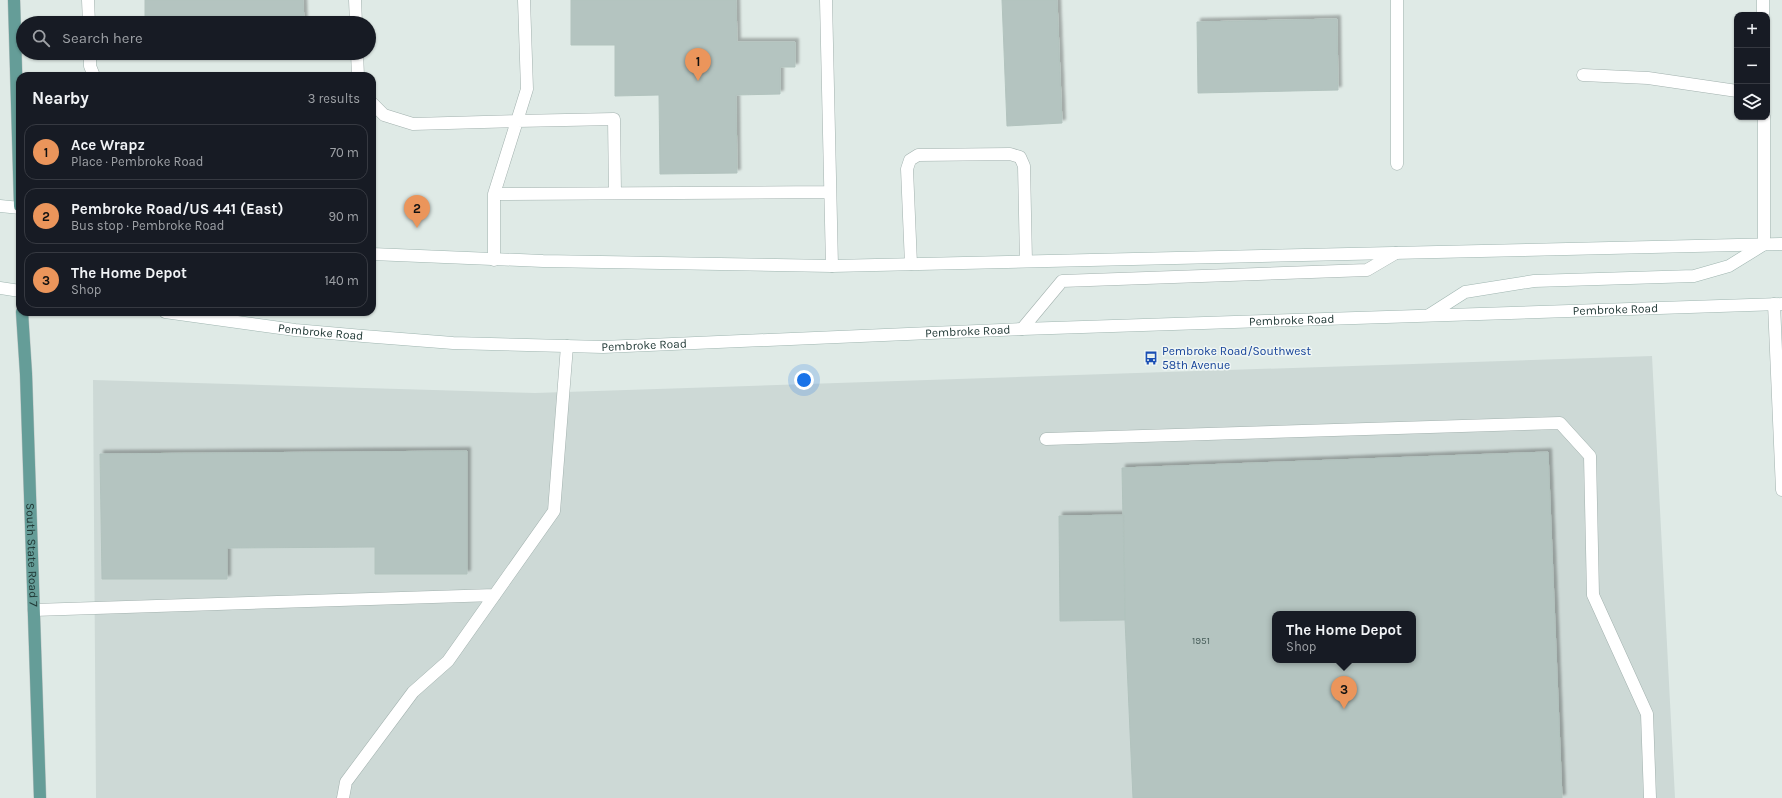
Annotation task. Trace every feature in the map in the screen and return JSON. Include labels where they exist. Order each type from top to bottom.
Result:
[{"type":"main road","points":[[14,0],[16,72]]},
{"type":"main road","points":[[88,0],[89,16]]},
{"type":"main road","points":[[355,0],[356,16]]},
{"type":"main road","points":[[494,260],[494,194],[527,89],[524,0]]},
{"type":"main road","points":[[826,0],[832,266]]},
{"type":"main road","points":[[1397,0],[1397,164]]},
{"type":"main road","points":[[1763,0],[1763,12]]},
{"type":"main road","points":[[90,60],[92,72]]},
{"type":"main road","points":[[357,60],[358,72]]},
{"type":"main road","points":[[1583,75],[1648,78],[1734,91]]},
{"type":"main road","points":[[376,107],[384,115],[413,124],[614,120],[615,193]]},
{"type":"main road","points":[[1764,120],[1764,244]]},
{"type":"main road","points":[[911,264],[907,169],[910,160],[918,155],[1010,154],[1020,157],[1024,166],[1026,261]]},
{"type":"main road","points":[[494,194],[830,192]]},
{"type":"main road","points":[[0,206],[16,207]]},
{"type":"main road","points":[[1428,316],[1465,292],[1534,281],[1694,276],[1729,266],[1764,244]]},
{"type":"main road","points":[[376,254],[494,260],[832,266],[1782,244]]},
{"type":"main road","points":[[1022,329],[1062,281],[1367,270],[1396,253]]},
{"type":"main road","points":[[0,288],[16,290]]},
{"type":"main road","points":[[1779,301],[1782,490]]},
{"type":"main road","name":"Pembroke Road","points":[[194,316],[295,330],[453,343],[603,347],[1022,329],[1428,316],[1779,301]]},
{"type":"main road","name":"South State Road 7","points":[[22,316],[40,798]]},
{"type":"main road","points":[[343,798],[346,782],[413,692],[448,661],[554,511],[566,346]]},
{"type":"main road","points":[[1046,439],[1560,423],[1590,456],[1593,595],[1647,714],[1650,798]]},
{"type":"main road","points":[[34,610],[495,595]]},
{"type":"shaded area","points":[[1652,356],[1675,798],[96,798],[93,380],[535,393]]},
{"type":"building","points":[[145,0],[303,0],[304,16],[145,16]]},
{"type":"building","points":[[571,0],[736,0],[737,42],[795,42],[795,67],[780,67],[780,94],[736,95],[737,173],[660,174],[659,95],[615,96],[615,45],[571,45]]},
{"type":"building","points":[[1002,0],[1057,0],[1062,123],[1007,126]]},
{"type":"building","points":[[1337,19],[1338,90],[1198,93],[1197,22]]},
{"type":"building","points":[[467,451],[467,574],[375,574],[375,547],[227,548],[227,579],[102,579],[100,454]]},
{"type":"building","points":[[1548,452],[1562,798],[1133,798],[1125,620],[1122,468]]},
{"type":"building","points":[[1124,515],[1125,620],[1060,621],[1059,516]]},
{"type":"place","name":"Ace Wrapz","points":[[698,81]]},
{"type":"place","name":"Pembroke Road/US 441 (East)","points":[[417,228]]},
{"type":"place","name":"Pembroke Road/Southwest 58th Avenue","points":[[1151,358]]},
{"type":"place","name":"The Home Depot","points":[[1344,709]]}]
